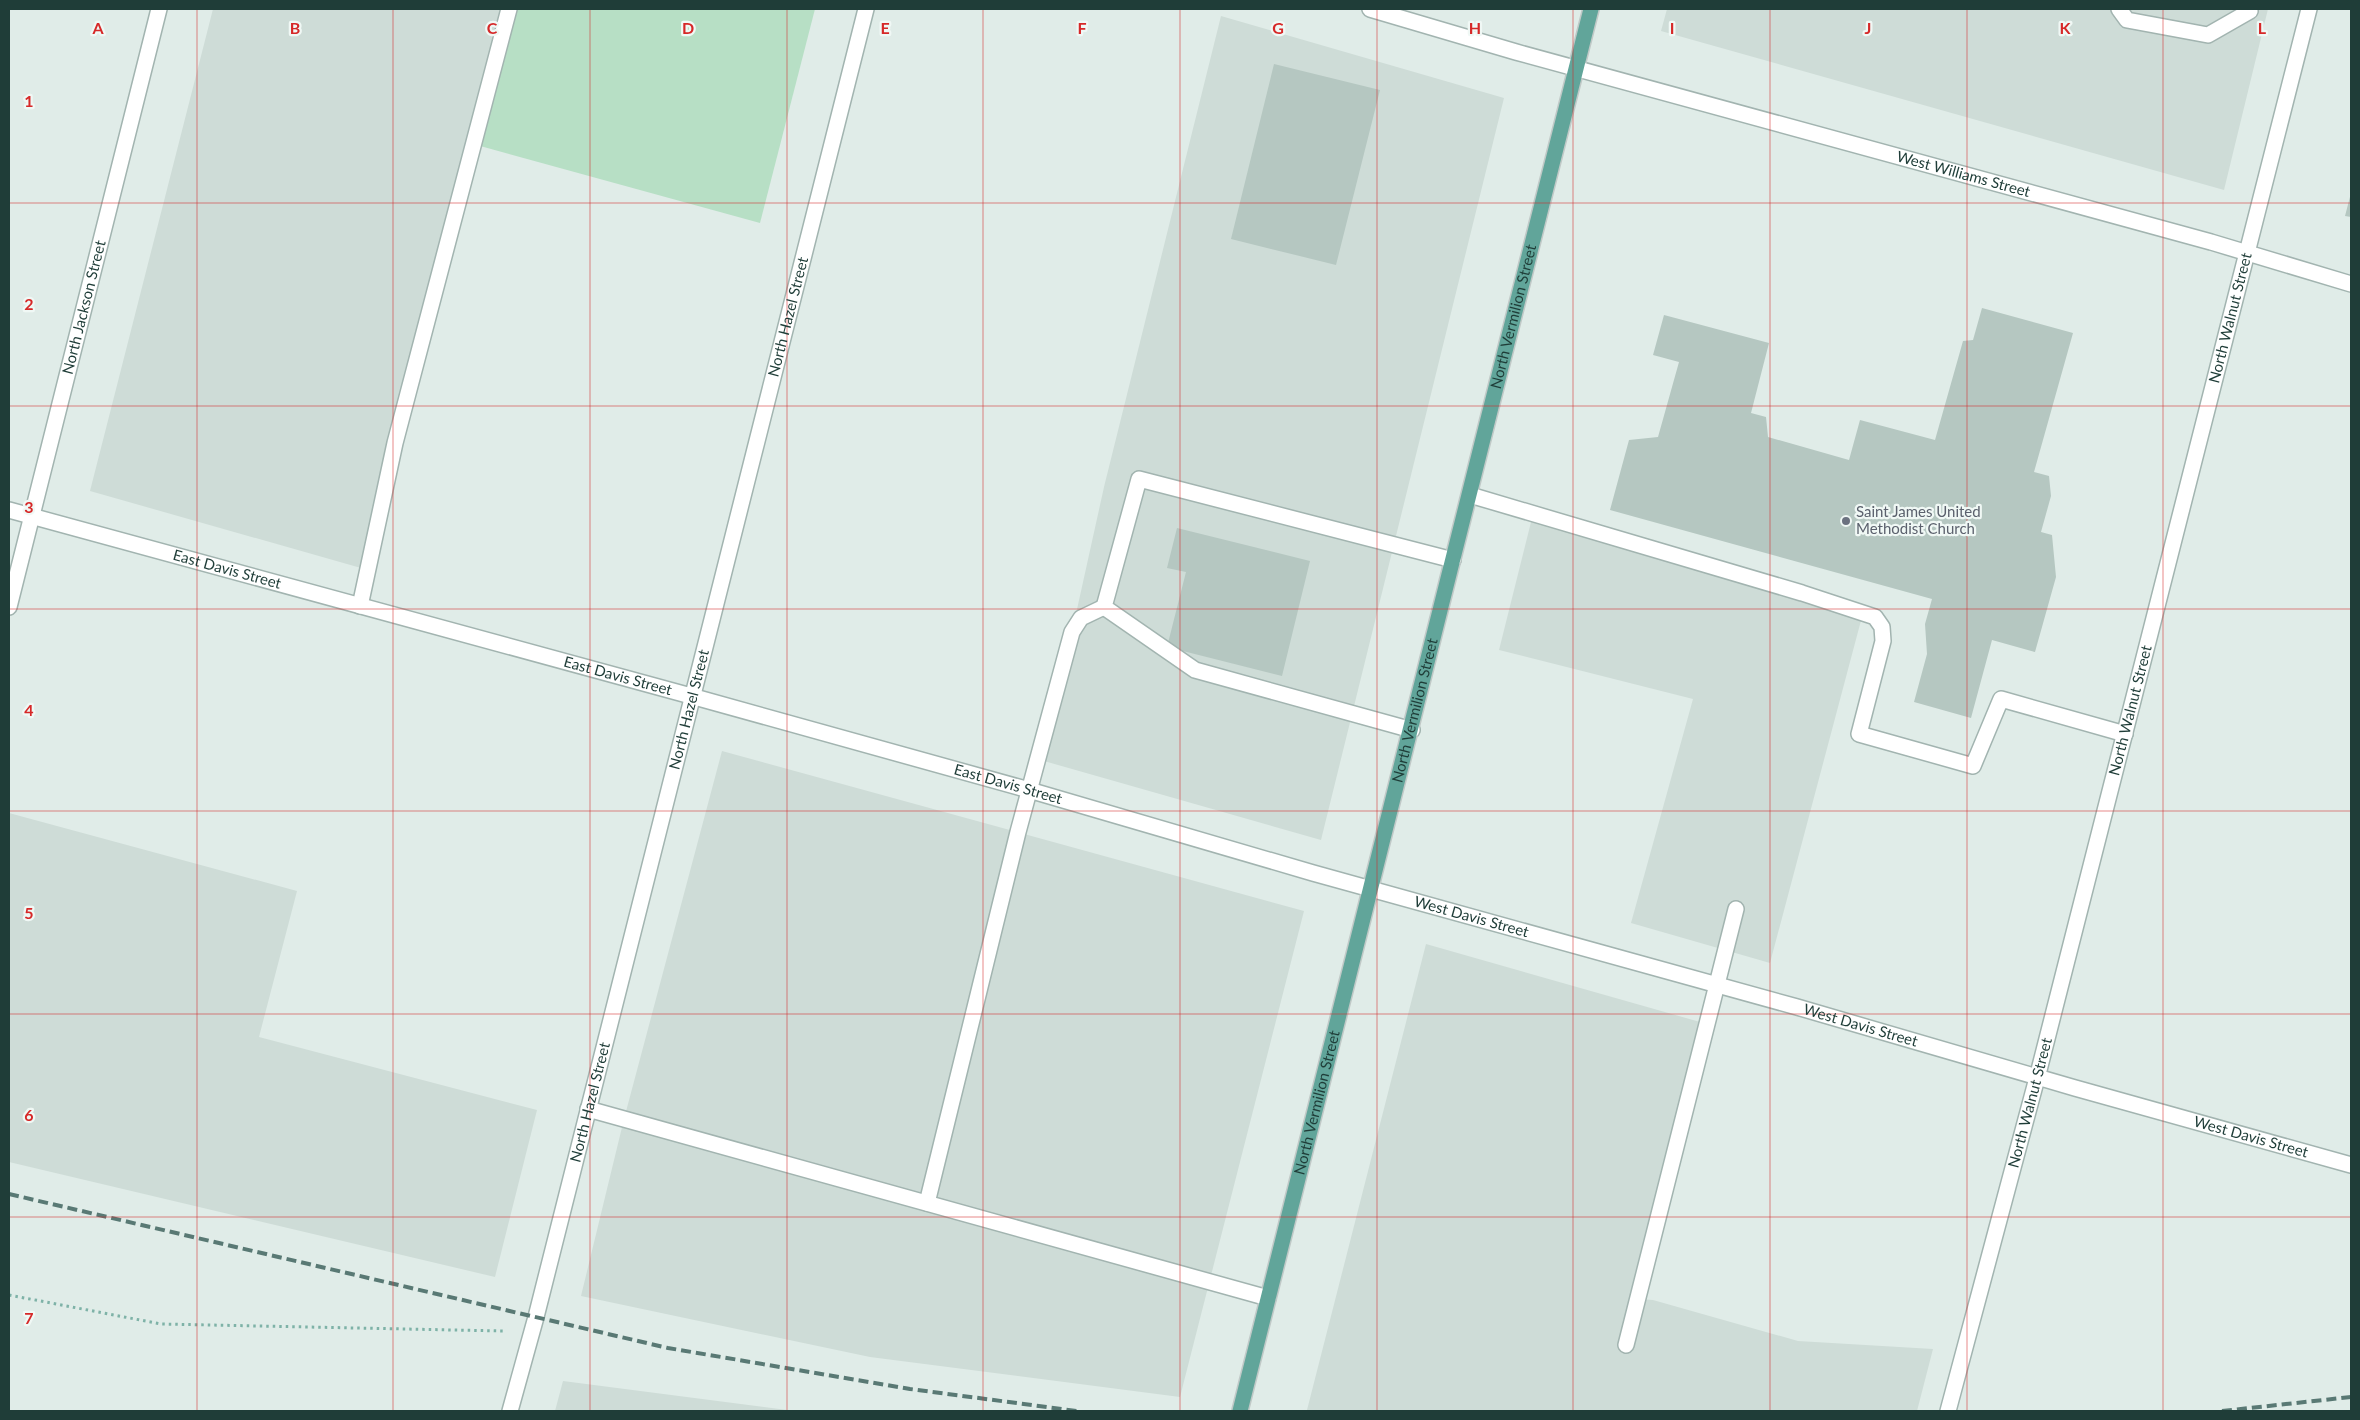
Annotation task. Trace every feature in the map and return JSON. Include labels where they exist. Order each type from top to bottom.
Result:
[{"type":"main road","name":"North Vermilion Street","points":[[1240,1411],[1369,889],[1412,730],[1590,9]]},
{"type":"street","name":"North Jackson Street","points":[[9,608],[160,9]]},
{"type":"street","points":[[360,606],[395,443],[509,9]]},
{"type":"street","name":"North Hazel Street","points":[[510,1411],[532,1332],[691,696],[866,9]]},
{"type":"street","name":"West Williams Street","points":[[1370,9],[2202,240],[2351,284]]},
{"type":"street","points":[[2119,9],[2127,20],[2208,35],[2250,11]]},
{"type":"street","name":"North Walnut Street","points":[[1948,1411],[2037,1078],[2309,9]]},
{"type":"street","points":[[927,1203],[1029,790],[1072,632],[1081,618],[1104,607],[1139,479],[1453,560]]},
{"type":"street","points":[[1470,495],[1802,593],[1875,617],[1882,627],[1883,641],[1859,734],[1974,766],[2001,699],[2125,734]]},
{"type":"street","name":"East Davis Street","points":[[9,510],[1029,790],[1369,889]]},
{"type":"street","points":[[1104,607],[1195,670],[1412,730]]},
{"type":"street","name":"West Davis Street","points":[[1369,889],[2351,1165]]},
{"type":"street","points":[[1626,1345],[1736,909]]},
{"type":"street","points":[[588,1109],[1268,1298]]},
{"type":"path","points":[[9,1295],[161,1324],[532,1332]]},
{"type":"shaded area","points":[[213,9],[509,9],[368,570],[90,491]]},
{"type":"shaded area","points":[[1667,9],[2268,9],[2224,190],[1661,31]]},
{"type":"shaded area","points":[[1221,16],[1504,98],[1321,840],[1037,759],[1072,632],[1104,487]]},
{"type":"shaded area","points":[[1533,514],[1863,613],[1770,963],[1631,923],[1693,699],[1499,650]]},
{"type":"shaded area","points":[[722,751],[1304,911],[1180,1397],[870,1357],[581,1296],[624,1119]]},
{"type":"shaded area","points":[[9,813],[297,891],[259,1037],[537,1110],[495,1277],[9,1162]]},
{"type":"shaded area","points":[[1426,944],[1707,1024],[1639,1299],[1653,1300],[1798,1341],[1933,1349],[1917,1411],[1307,1410]]},
{"type":"shaded area","points":[[563,1381],[795,1411],[555,1411]]},
{"type":"green space","points":[[509,9],[815,9],[760,223],[473,144]]},
{"type":"building","points":[[1274,64],[1380,90],[1336,265],[1231,239]]},
{"type":"building","points":[[2351,193],[2351,217],[2345,216]]},
{"type":"building","name":"Saint James United Methodist Church","points":[[1982,308],[2073,333],[2034,472],[2049,476],[2051,496],[2041,532],[2052,535],[2056,577],[2035,652],[1992,640],[1971,718],[1914,702],[1927,654],[1925,624],[1932,599],[1610,510],[1629,440],[1658,437],[1679,362],[1653,355],[1664,315],[1769,343],[1751,413],[1766,417],[1768,437],[1849,460],[1860,420],[1935,440],[1963,341],[1973,340]]},
{"type":"building","points":[[1177,528],[1310,561],[1282,676],[1167,647],[1186,572],[1167,568]]},
{"type":"railway","points":[[9,1194],[668,1348],[910,1389],[1077,1411]]},
{"type":"railway","points":[[2222,1411],[2351,1397]]},
{"type":"place","name":"Saint James United Methodist Church","points":[[1846,521]]}]
